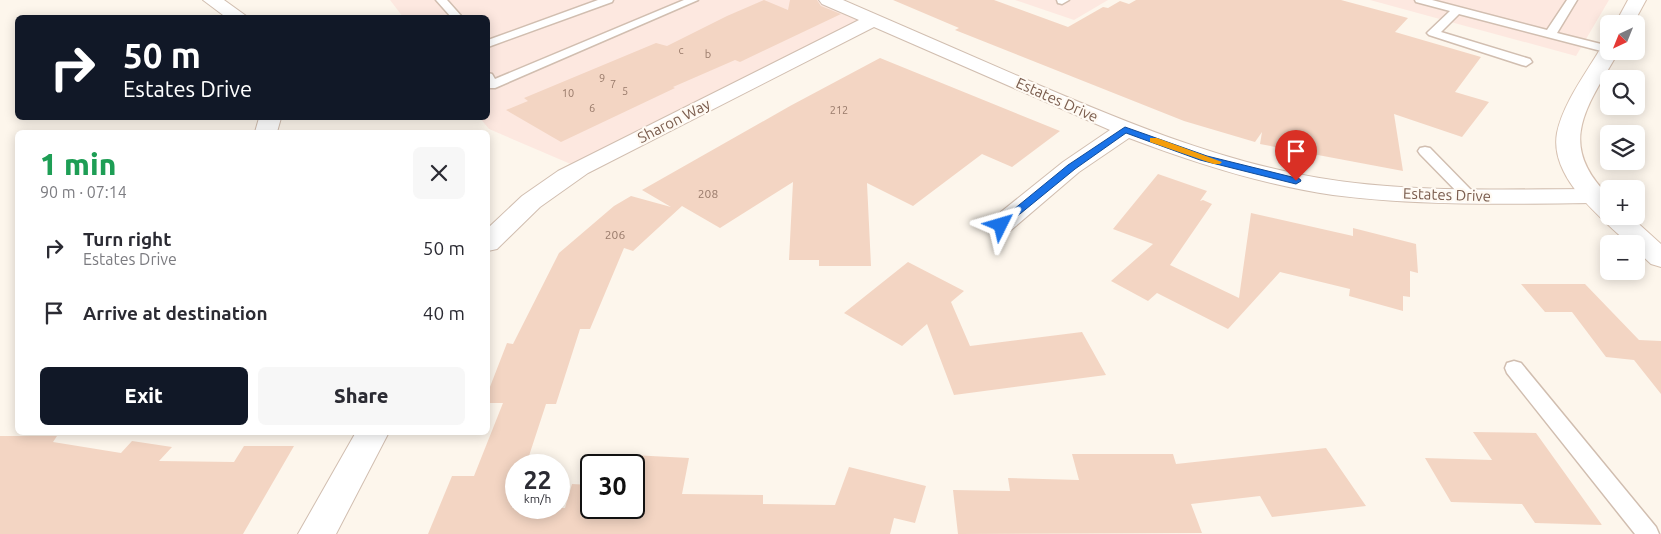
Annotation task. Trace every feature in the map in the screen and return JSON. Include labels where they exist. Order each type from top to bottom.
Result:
[{"type":"street","points":[[212,0],[235,15]]},
{"type":"street","name":"Estates Drive","points":[[828,0],[1125,130],[1203,158],[1296,181],[1351,189],[1438,197],[1591,196]]},
{"type":"street","points":[[1629,15],[1637,0]]},
{"type":"street","name":"Sharon Way","points":[[490,241],[508,220],[549,186],[572,172],[874,20]]},
{"type":"street","points":[[1600,204],[1591,196],[1575,172],[1568,155],[1567,136],[1571,120],[1604,60]]},
{"type":"street","points":[[1001,225],[1071,167],[1125,130]]},
{"type":"street","points":[[1624,225],[1661,258]]},
{"type":"street","points":[[317,534],[371,435]]},
{"type":"lane","points":[[441,0],[455,15]]},
{"type":"lane","points":[[490,43],[608,0]]},
{"type":"lane","points":[[490,82],[491,85],[693,0]]},
{"type":"lane","points":[[1420,0],[1600,48]]},
{"type":"lane","points":[[1550,34],[1572,0]]},
{"type":"lane","points":[[1457,10],[1433,33],[1526,62]]},
{"type":"lane","points":[[1425,151],[1469,196]]},
{"type":"lane","points":[[1514,368],[1648,534]]},
{"type":"shaded area","points":[[390,0],[828,0],[874,20],[580,168],[489,129],[482,120],[490,120],[490,15],[401,15]]},
{"type":"shaded area","points":[[1015,0],[1108,0],[1074,20]]},
{"type":"shaded area","points":[[1370,0],[1609,0],[1576,56]]},
{"type":"building","points":[[764,0],[788,10],[790,0],[817,0],[821,6],[841,14],[740,62],[735,60],[673,87],[675,88],[561,142],[506,110],[528,101],[524,98],[656,43],[667,46]]},
{"type":"building","points":[[893,0],[994,0],[1068,27],[1103,7],[1108,8],[1120,1],[1129,4],[1136,0],[1341,0],[1408,18],[1395,32],[1481,57],[1455,92],[1489,102],[1462,137],[1394,114],[1403,171],[1260,144],[1262,132],[1255,142],[1184,121],[955,30],[959,28]]},
{"type":"building","points":[[880,58],[1060,131],[1012,167],[982,154],[913,206],[867,183],[871,266],[819,266],[819,260],[789,260],[793,182],[720,228],[682,206],[633,251],[624,248],[590,329],[580,329],[556,404],[546,404],[530,454],[505,454],[505,519],[570,519],[570,491],[572,484],[580,484],[580,519],[645,519],[645,456],[689,458],[682,494],[763,495],[763,504],[835,505],[849,467],[926,486],[915,523],[894,518],[890,534],[428,534],[452,476],[474,476],[503,403],[490,403],[490,387],[507,343],[513,344],[559,253],[614,206],[631,196],[671,207],[642,190],[790,106]]},
{"type":"building","points":[[1158,174],[1207,191],[1200,201],[1203,200],[1212,204],[1170,265],[1239,298],[1251,213],[1353,236],[1353,228],[1416,244],[1418,273],[1410,271],[1410,297],[1403,296],[1403,311],[1349,296],[1350,289],[1280,272],[1228,329],[1157,293],[1148,301],[1111,281],[1153,244],[1113,229]]},
{"type":"building","points":[[908,262],[964,291],[951,302],[970,346],[1082,332],[1106,375],[954,395],[927,324],[902,346],[844,313]]},
{"type":"building","points":[[1521,284],[1585,284],[1639,340],[1661,341],[1661,394],[1634,360],[1606,357],[1572,312],[1545,312]]},
{"type":"building","points":[[1473,432],[1536,433],[1602,525],[1535,523],[1522,504],[1451,502],[1425,458],[1492,460]]},
{"type":"building","points":[[0,436],[57,436],[53,442],[121,453],[132,441],[172,447],[159,461],[234,462],[244,446],[294,446],[243,534],[0,534]]},
{"type":"building","points":[[1326,448],[1366,506],[1272,517],[1260,496],[1191,504],[1202,533],[958,534],[953,490],[1010,491],[1008,478],[1079,480],[1072,454],[1173,454],[1176,464]]},
{"type":"slow traffic","points":[[1153,140],[1217,162]]},
{"type":"route","points":[[1001,225],[1071,167],[1125,130],[1203,158],[1296,181]]}]
